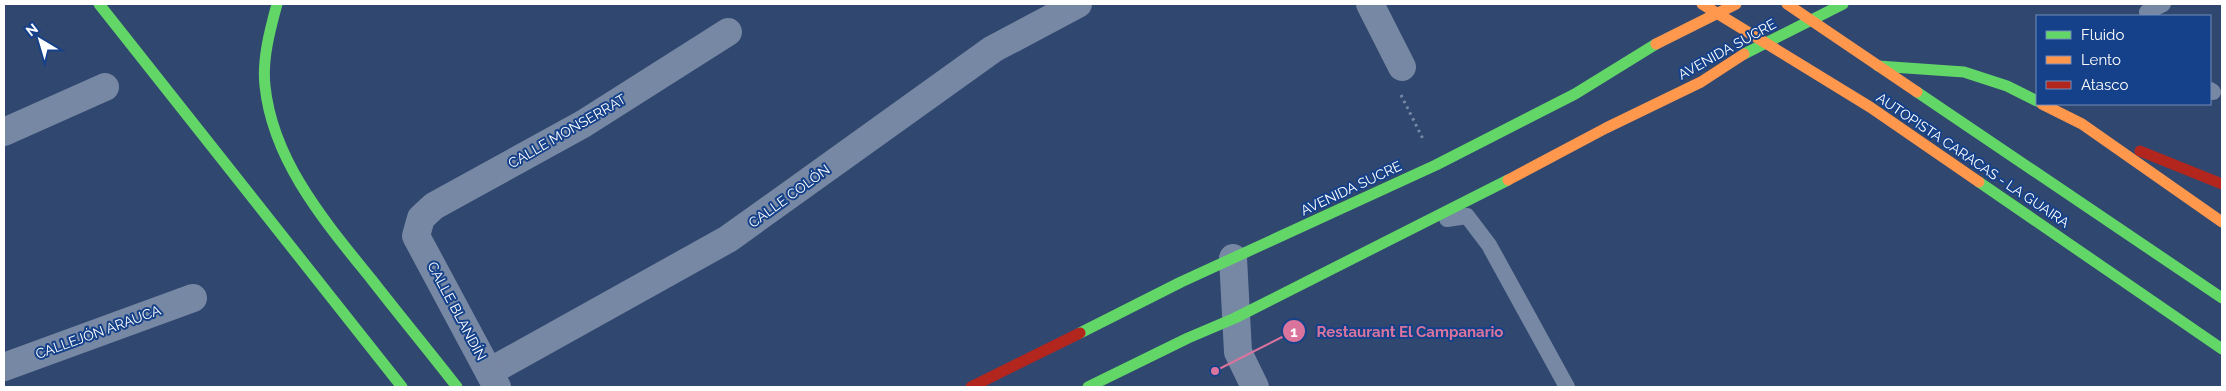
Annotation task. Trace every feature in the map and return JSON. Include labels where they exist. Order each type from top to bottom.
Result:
[{"type":"main road","points":[[99,4],[402,387]]},
{"type":"main road","points":[[277,4],[268,35],[265,86],[275,134],[296,174],[330,228],[457,387]]},
{"type":"main road","name":"AUTOPISTA CARACAS - LA GUAIRA","points":[[1702,4],[1870,107],[2222,349]]},
{"type":"main road","name":"AVENIDA SUCRE","points":[[971,387],[1181,282],[1436,165],[1575,94],[1641,52],[1736,4]]},
{"type":"main road","name":"AUTOPISTA CARACAS - LA GUAIRA","points":[[1787,4],[1876,66],[2222,298]]},
{"type":"main road","name":"AVENIDA SUCRE","points":[[1088,387],[1188,338],[1235,318],[1430,221],[1606,128],[1701,82],[1732,60],[1843,4]]},
{"type":"main road","points":[[1876,66],[1964,72],[2007,86],[2036,100]]},
{"type":"main road","points":[[2044,105],[2193,174],[2222,184]]},
{"type":"main road","points":[[2082,124],[2222,222]]},
{"type":"street","name":"CALLE COLÓN","points":[[493,379],[728,239],[993,49],[1078,4]]},
{"type":"street","points":[[1370,4],[1402,67]]},
{"type":"street","name":"CALLE MONSERRAT","points":[[416,236],[421,218],[434,206],[583,124],[728,32]]},
{"type":"street","points":[[4,132],[105,87]]},
{"type":"street","name":"CALLE BLANDÍN","points":[[416,236],[493,379]]},
{"type":"street","points":[[1233,258],[1238,352],[1254,387]]},
{"type":"street","name":"CALLEJÓN ARAUCA","points":[[4,367],[193,298]]},
{"type":"lane","points":[[2146,10],[2163,4]]},
{"type":"lane","points":[[1430,221],[1467,216],[1489,245],[1567,387]]},
{"type":"path","points":[[1402,67],[1393,78],[1436,165]]},
{"type":"traffic: fast","points":[[99,4],[402,387]]},
{"type":"traffic: fast","points":[[277,4],[269,34],[264,76],[270,114],[290,166],[320,214],[457,387]]},
{"type":"traffic: fast","points":[[1744,54],[1843,4]]},
{"type":"traffic: fast","points":[[1080,333],[1181,282],[1436,165],[1575,94],[1656,44]]},
{"type":"traffic: fast","points":[[1878,66],[1964,72],[2007,86],[2036,100]]},
{"type":"traffic: fast","points":[[1917,92],[2222,298]]},
{"type":"traffic: fast","points":[[1088,387],[1188,338],[1235,318],[1508,180]]},
{"type":"traffic: fast","points":[[1979,182],[2222,349]]},
{"type":"traffic: slow","points":[[1702,4],[1870,107],[1979,182]]},
{"type":"traffic: slow","points":[[1656,44],[1736,4]]},
{"type":"traffic: slow","points":[[1787,4],[1917,92]]},
{"type":"traffic: slow","points":[[1508,180],[1606,128],[1701,82],[1744,54]]},
{"type":"traffic: slow","points":[[2044,105],[2082,124],[2222,222]]},
{"type":"traffic: jam","points":[[2140,151],[2222,184]]},
{"type":"traffic: jam","points":[[971,387],[1080,333]]},
{"type":"place","name":"Restaurant El Campanario","points":[[1215,371]]}]
